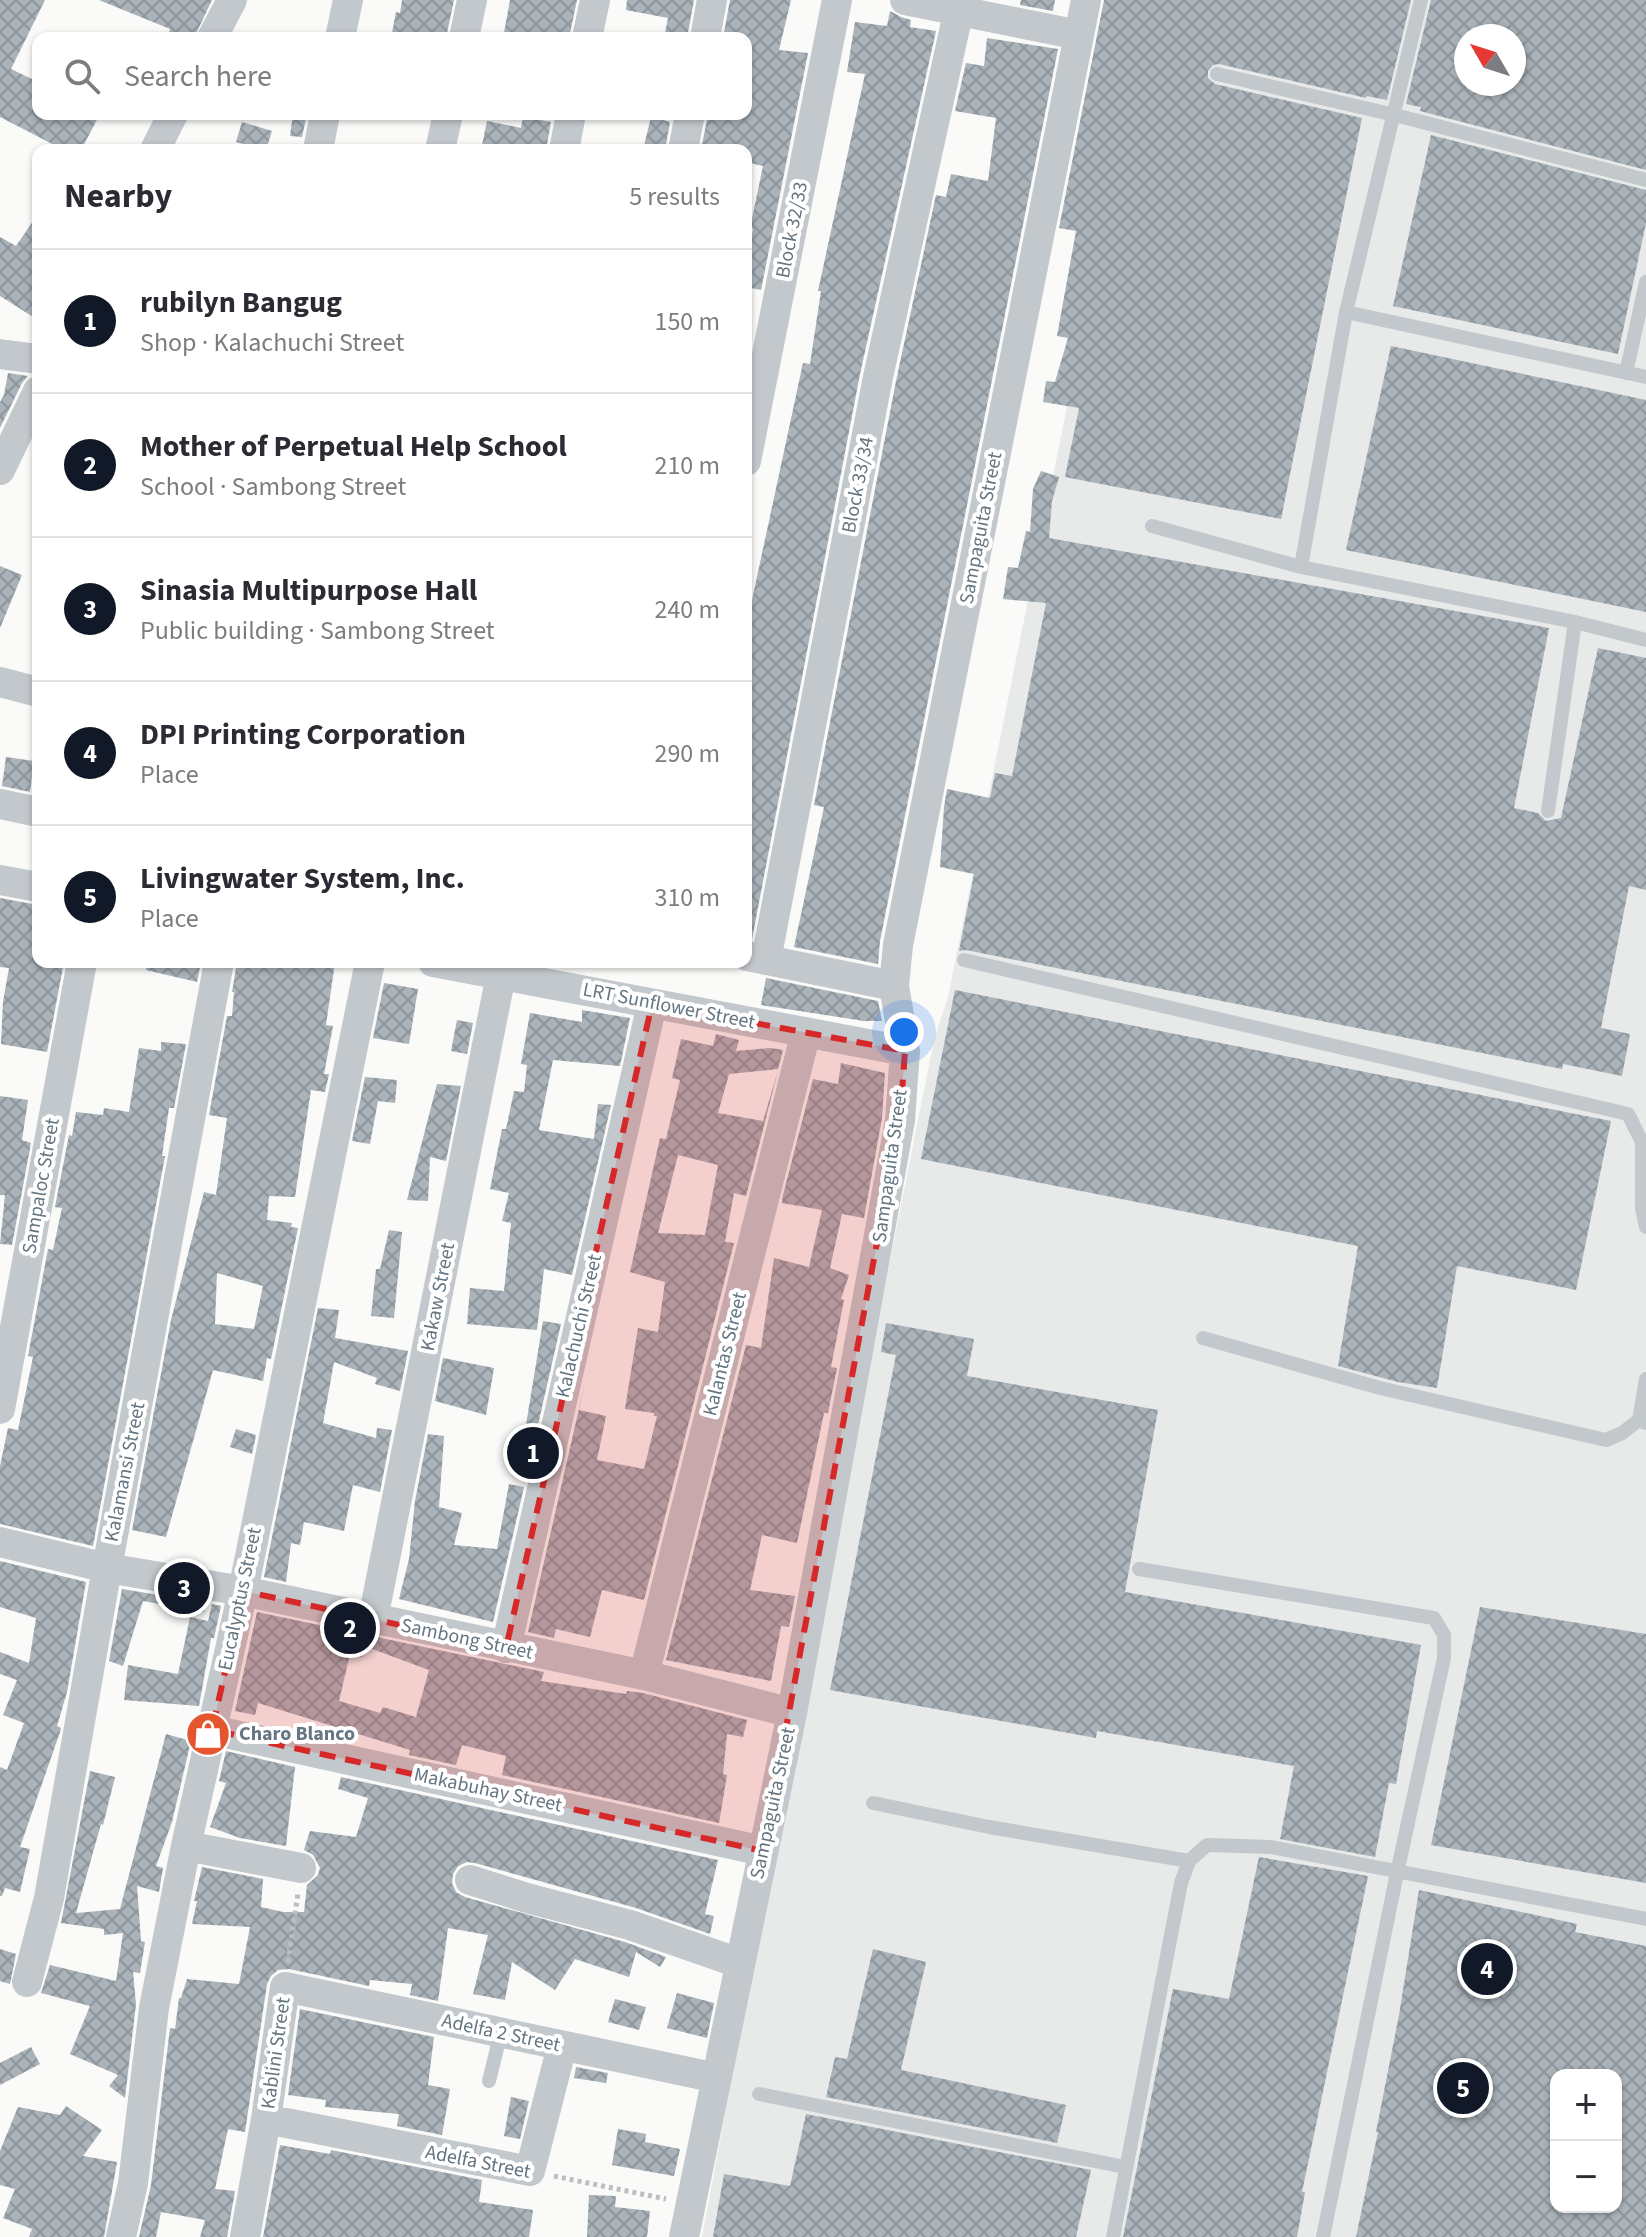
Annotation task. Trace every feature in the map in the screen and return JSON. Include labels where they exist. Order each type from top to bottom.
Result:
[{"type":"street","points":[[215,32],[232,0]]},
{"type":"street","points":[[341,32],[348,0]]},
{"type":"street","points":[[465,32],[472,0]]},
{"type":"street","points":[[588,32],[595,0]]},
{"type":"street","points":[[706,32],[712,0]]},
{"type":"street","name":"Block 32/33","points":[[752,431],[837,0]]},
{"type":"street","points":[[905,0],[960,6],[1079,35]]},
{"type":"street","name":"Sampaguita Street","points":[[684,2237],[792,1713],[900,1120],[905,1051],[894,986],[898,945],[1086,0]]},
{"type":"street","name":"Block 33/34","points":[[756,958],[878,377],[960,6]]},
{"type":"street","points":[[158,144],[170,120]]},
{"type":"street","points":[[319,144],[324,120]]},
{"type":"street","points":[[441,144],[447,120]]},
{"type":"street","points":[[565,144],[570,120]]},
{"type":"street","points":[[684,144],[689,120]]},
{"type":"street","points":[[0,354],[32,358]]},
{"type":"street","points":[[0,470],[32,403]]},
{"type":"street","points":[[0,682],[32,690]]},
{"type":"street","points":[[0,804],[32,811]]},
{"type":"street","points":[[0,880],[32,886]]},
{"type":"street","points":[[756,958],[894,986]]},
{"type":"street","name":"Sampaloc Street","points":[[0,1409],[81,968]]},
{"type":"street","name":"Kalamansi Street","points":[[27,1982],[49,1898],[218,968]]},
{"type":"street","name":"Eucalyptus Street","points":[[121,2237],[133,2183],[154,2008],[186,1846],[243,1591],[369,968]]},
{"type":"street","name":"LRT Sunflower Street","points":[[464,968],[905,1051]]},
{"type":"street","name":"Kakaw Street","points":[[373,1619],[501,975]]},
{"type":"street","name":"Kalachuchi Street","points":[[506,1648],[652,1004]]},
{"type":"street","name":"Kalantas Street","points":[[644,1675],[806,1032]]},
{"type":"street","name":"Sambong Street","points":[[0,1542],[107,1568],[243,1591],[644,1675],[792,1713]]},
{"type":"street","name":"Makabuhay Street","points":[[212,1730],[763,1851]]},
{"type":"street","points":[[186,1846],[301,1868]]},
{"type":"street","points":[[470,1880],[630,1925],[739,1963]]},
{"type":"street","name":"Adelfa 2 Street","points":[[285,1987],[717,2078]]},
{"type":"street","name":"Kablini Street","points":[[245,2237],[285,1987]]},
{"type":"street","points":[[530,2171],[562,2046]]},
{"type":"street","name":"Adelfa Street","points":[[266,2119],[530,2171]]},
{"type":"lane","points":[[1301,567],[1346,312],[1421,0]]},
{"type":"lane","points":[[1217,74],[1395,115],[1646,180]]},
{"type":"lane","points":[[1626,373],[1646,282]]},
{"type":"lane","points":[[1346,312],[1646,377]]},
{"type":"lane","points":[[1152,526],[1301,567],[1575,622],[1646,640]]},
{"type":"lane","points":[[1548,811],[1575,622]]},
{"type":"lane","points":[[964,960],[1628,1114],[1642,1142],[1642,1208],[1646,1227]]},
{"type":"lane","points":[[1203,1338],[1380,1388],[1606,1440],[1642,1422],[1646,1379]]},
{"type":"lane","points":[[1139,1569],[1434,1618],[1444,1635],[1444,1658],[1323,2237]]},
{"type":"lane","points":[[873,1803],[989,1827],[1189,1861]]},
{"type":"lane","points":[[1113,2237],[1181,1883],[1189,1861],[1207,1845],[1271,1847],[1646,1919]]},
{"type":"lane","points":[[489,2081],[501,2032]]},
{"type":"lane","points":[[759,2094],[1125,2167]]},
{"type":"path","name":"Kablini Street","points":[[285,1987],[301,1868]]},
{"type":"path","name":"Adelfa Street","points":[[530,2171],[690,2204]]},
{"type":"highlighted area","points":[[652,1004],[905,1051],[900,1120],[763,1851],[212,1730],[243,1591],[506,1648]]},
{"type":"shaded area","points":[[1149,0],[1646,0],[1646,2237],[702,2237],[802,1702],[934,1040],[948,997]]},
{"type":"building","points":[[0,0],[45,0],[11,69],[32,79],[32,120],[97,120],[84,144],[52,144],[0,117]]},
{"type":"building","points":[[99,0],[212,0],[197,32],[169,32],[170,29]]},
{"type":"building","points":[[402,0],[454,0],[447,32],[392,32],[396,12],[400,13]]},
{"type":"building","points":[[510,0],[577,0],[570,32],[504,32]]},
{"type":"building","points":[[627,0],[694,0],[688,32],[665,32],[668,18],[626,10]]},
{"type":"building","points":[[730,0],[791,0],[779,50],[808,53],[761,290],[752,288],[752,218],[763,166],[752,163],[752,144],[702,144],[707,120],[752,120],[752,32],[724,32]]},
{"type":"building","points":[[1021,0],[1055,0],[1053,11],[1020,5]]},
{"type":"building","points":[[1104,0],[1411,0],[1387,100],[1366,98],[1219,64],[1208,71],[1208,78],[1215,84],[1362,118],[1281,519],[1065,477],[1079,408],[1043,402],[1046,381],[1055,382],[1068,338],[1057,336],[1076,231],[1059,228]]},
{"type":"building","points":[[1431,0],[1646,0],[1646,170],[1420,111],[1421,107],[1406,104]]},
{"type":"building","points":[[890,11],[911,20],[910,27],[936,31],[860,374],[752,939],[752,600],[803,363],[810,364],[821,291],[818,291],[865,74],[847,72],[855,22],[887,26]]},
{"type":"building","points":[[987,38],[1058,49],[880,941],[878,964],[794,947],[824,807],[814,805],[896,381],[936,195],[946,197],[951,174],[988,181],[996,118],[955,111],[966,63],[984,66]]},
{"type":"building","points":[[292,120],[306,120],[302,137],[290,136]]},
{"type":"building","points":[[522,120],[551,122],[547,144],[482,144],[487,121],[521,128]]},
{"type":"building","points":[[650,120],[670,122],[666,144],[644,144]]},
{"type":"building","points":[[242,122],[272,131],[268,144],[236,142]]},
{"type":"building","points":[[1431,135],[1646,190],[1646,223],[1618,354],[1393,306]]},
{"type":"building","points":[[32,223],[32,316],[0,296],[0,237],[16,246]]},
{"type":"building","points":[[1391,346],[1646,400],[1646,612],[1346,550]]},
{"type":"building","points":[[8,373],[28,376],[0,428],[0,402]]},
{"type":"building","points":[[1041,471],[1059,477],[1052,501],[1049,538],[1549,628],[1514,808],[1538,813],[1546,821],[1561,818],[1598,648],[1646,658],[1646,890],[1629,886],[1601,1028],[1630,1034],[1622,1076],[1563,1064],[1562,1069],[959,951],[974,874],[940,867],[947,789],[990,798],[995,773],[1012,776],[1046,603],[1003,599],[1008,567],[1018,568],[1026,531],[1030,532],[1033,489]]},
{"type":"building","points":[[0,566],[22,575],[0,628]]},
{"type":"building","points":[[6,757],[32,761],[30,792],[2,786]]},
{"type":"building","points":[[0,898],[32,904],[32,968],[63,968],[47,1052],[1,1044],[3,1002],[9,968],[0,967]]},
{"type":"building","points":[[146,968],[200,968],[197,982]]},
{"type":"building","points":[[236,968],[334,968],[326,1025],[333,1026],[324,1074],[329,1074],[325,1092],[311,1090],[295,1197],[269,1196],[267,1220],[292,1223],[291,1227],[298,1228],[271,1359],[267,1358],[263,1381],[213,1370],[166,1537],[132,1530],[171,1320],[204,1192],[216,1195],[227,1118],[209,1115],[227,1016],[232,1016]],"holes":[[[217,1273],[263,1286],[254,1329],[215,1324]]]},
{"type":"building","points":[[766,978],[878,1001],[882,1021],[761,1005]]},
{"type":"building","points":[[384,983],[418,989],[409,1044],[373,1038]]},
{"type":"building","points":[[955,990],[1611,1121],[1576,1290],[1457,1266],[1437,1388],[1398,1382],[1338,1366],[1358,1246],[921,1159]]},
{"type":"building","points":[[582,1010],[630,1018],[620,1066],[553,1060],[539,1130],[594,1139],[598,1104],[611,1105],[572,1275],[544,1269],[537,1330],[467,1324],[470,1288],[504,1291],[511,1223],[502,1221],[509,1193],[490,1189],[502,1129],[506,1129],[514,1091],[524,1092],[527,1065],[521,1064],[530,1013],[582,1022]]},
{"type":"building","points":[[457,1020],[473,1023],[467,1054],[451,1051]]},
{"type":"building","points":[[716,1034],[739,1040],[736,1051],[783,1050],[778,1069],[729,1074],[718,1113],[763,1121],[778,1071],[746,1196],[734,1193],[725,1242],[734,1243],[644,1600],[602,1590],[590,1637],[556,1629],[554,1638],[528,1632],[586,1378],[579,1410],[606,1416],[597,1460],[644,1469],[657,1416],[625,1409],[638,1328],[658,1332],[665,1282],[630,1272],[660,1138],[666,1139],[680,1080],[672,1078],[681,1039],[713,1046]],"holes":[[[678,1155],[718,1165],[705,1235],[658,1233]]]},
{"type":"building","points":[[161,1042],[186,1044],[174,1108],[169,1108],[162,1156],[165,1156],[93,1546],[0,1524],[0,1466],[8,1428],[18,1430],[33,1357],[28,1356],[48,1249],[53,1250],[62,1208],[55,1207],[76,1112],[103,1115],[104,1108],[129,1112],[139,1048],[161,1051]]},
{"type":"building","points":[[841,1063],[885,1073],[882,1118],[864,1218],[842,1214],[830,1268],[849,1275],[841,1299],[844,1300],[831,1367],[837,1368],[828,1413],[824,1413],[797,1543],[762,1535],[750,1590],[795,1596],[789,1627],[781,1626],[771,1681],[666,1660],[746,1345],[761,1348],[774,1258],[809,1267],[822,1210],[782,1203],[783,1195],[813,1079],[838,1084]]},
{"type":"building","points":[[365,1077],[397,1080],[395,1103],[378,1101],[370,1144],[352,1141]]},
{"type":"building","points":[[437,1084],[461,1086],[446,1161],[430,1157],[428,1201],[407,1200]]},
{"type":"building","points":[[0,1096],[28,1100],[22,1140],[31,1143],[12,1245],[0,1244],[5,1195],[0,1195]]},
{"type":"building","points":[[389,1230],[402,1232],[394,1318],[371,1316],[376,1269],[380,1269]]},
{"type":"building","points":[[318,1308],[339,1310],[335,1338],[408,1351],[400,1391],[375,1384],[377,1378],[334,1362],[323,1423],[376,1438],[377,1428],[392,1430],[380,1492],[353,1485],[344,1531],[304,1522],[300,1545],[291,1543],[286,1582],[264,1577]]},
{"type":"building","points":[[543,1321],[561,1324],[537,1429],[526,1425]]},
{"type":"building","points":[[886,1323],[974,1339],[967,1376],[1158,1410],[1125,1592],[1421,1645],[1396,1784],[1389,1783],[1375,1857],[1280,1839],[1294,1766],[1097,1731],[1096,1738],[830,1690],[896,1355],[881,1352]]},
{"type":"building","points":[[443,1358],[494,1368],[486,1415],[435,1401]]},
{"type":"building","points":[[236,1429],[256,1435],[252,1454],[230,1447]]},
{"type":"building","points":[[428,1434],[444,1436],[439,1507],[462,1513],[454,1545],[497,1549],[509,1484],[524,1487],[493,1622],[399,1599],[409,1559],[415,1501]]},
{"type":"building","points":[[0,1561],[86,1582],[67,1692],[57,1726],[61,1728],[20,1847],[30,1849],[20,1892],[5,1888],[2,1896],[0,1767],[7,1770],[24,1723],[3,1715],[17,1680],[0,1674],[0,1652],[29,1663],[36,1618],[0,1607]]},
{"type":"building","points":[[122,1589],[207,1603],[204,1612],[143,1601],[123,1666],[109,1661]]},
{"type":"building","points":[[212,1604],[221,1606],[214,1638],[211,1638],[199,1706],[124,1700],[128,1665],[178,1674],[190,1617],[208,1621]]},
{"type":"building","points":[[1480,1607],[1646,1634],[1646,1883],[1431,1845]]},
{"type":"building","points":[[257,1612],[544,1672],[541,1681],[626,1694],[627,1691],[643,1693],[747,1720],[743,1737],[727,1734],[723,1774],[727,1775],[719,1823],[502,1775],[506,1756],[462,1745],[456,1765],[409,1755],[410,1750],[258,1703],[255,1715],[235,1711]],"holes":[[[364,1646],[429,1670],[416,1717],[383,1707],[380,1713],[339,1701],[350,1654],[362,1657]]]},
{"type":"building","points":[[166,1734],[191,1741],[172,1822],[156,1866],[163,1868],[159,1892],[137,1886],[141,1941],[145,1942],[140,1973],[133,1972],[136,2004],[125,2098],[109,2086],[118,2075],[70,2054],[90,2006],[41,1993],[50,1965],[116,1981],[123,1933],[104,1935],[104,1929],[61,1923],[90,1771],[115,1777],[76,1913],[120,1909]]},
{"type":"building","points":[[226,1751],[295,1767],[286,1846],[240,1838],[210,1827],[226,1783],[219,1781]]},
{"type":"building","points":[[341,1777],[718,1860],[705,1914],[714,1916],[710,1934],[636,1908],[475,1863],[458,1866],[452,1883],[456,1892],[465,1897],[625,1942],[666,1957],[660,1967],[636,1952],[629,1977],[575,1959],[555,1990],[512,1962],[505,2000],[473,1994],[488,1935],[448,1928],[438,2001],[410,1995],[412,1984],[370,1980],[369,1986],[289,1969],[278,1970],[267,1984],[245,2132],[228,2129],[215,2189],[235,2191],[227,2237],[200,2237],[205,2220],[161,2212],[156,2237],[139,2237],[151,2185],[170,2028],[175,2029],[179,1998],[187,1979],[239,1984],[250,1927],[192,1924],[202,1867],[263,1879],[261,1907],[283,1912],[304,1912],[307,1885],[318,1875],[320,1868],[313,1855],[304,1850],[310,1831],[356,1837],[368,1798],[338,1789]]},
{"type":"building","points":[[1259,1857],[1368,1876],[1302,2192],[1305,2192],[1297,2237],[1123,2237],[1173,1989],[1229,1999]]},
{"type":"building","points":[[1419,1890],[1577,1924],[1575,1932],[1646,1946],[1646,2237],[1356,2237]]},
{"type":"building","points":[[0,1949],[16,1954],[10,1984],[0,1981]]},
{"type":"building","points":[[873,1949],[926,1962],[901,2070],[1066,2105],[1057,2143],[826,2097],[835,2057],[847,2059]]},
{"type":"building","points":[[677,1993],[714,2003],[707,2038],[667,2028]]},
{"type":"building","points":[[615,1999],[646,2007],[639,2030],[608,2022]]},
{"type":"building","points":[[300,2009],[434,2037],[428,2085],[450,2089],[442,2135],[397,2126],[399,2114],[325,2107],[326,2100],[288,2095]]},
{"type":"building","points":[[31,2047],[40,2064],[0,2085],[0,2063]]},
{"type":"building","points":[[576,2067],[608,2073],[606,2083],[574,2078]]},
{"type":"building","points":[[511,2097],[529,2101],[520,2139],[504,2136]]},
{"type":"building","points":[[66,2106],[102,2130],[83,2156],[117,2162],[104,2237],[29,2237],[32,2229],[3,2218],[15,2189],[0,2185],[0,2151],[18,2107],[60,2115]]},
{"type":"building","points":[[806,2114],[1091,2170],[1076,2237],[713,2237],[724,2174],[790,2186]]},
{"type":"building","points":[[618,2129],[646,2134],[645,2142],[680,2149],[674,2176],[612,2165]]},
{"type":"building","points":[[280,2145],[330,2154],[331,2150],[482,2180],[479,2202],[533,2210],[529,2237],[263,2237]]},
{"type":"building","points":[[589,2195],[616,2196],[615,2207],[650,2211],[647,2237],[587,2237]]},
{"type":"place","name":"rubilyn Bangug","points":[[533,1453]]},
{"type":"place","name":"Sinasia Multipurpose Hall","points":[[184,1588]]},
{"type":"place","name":"Mother of Perpetual Help School","points":[[350,1628]]},
{"type":"place","name":"Charo Blanco","points":[[208,1734]]},
{"type":"place","name":"DPI Printing Corporation","points":[[1487,1969]]},
{"type":"place","name":"Livingwater System, Inc.","points":[[1463,2088]]}]
